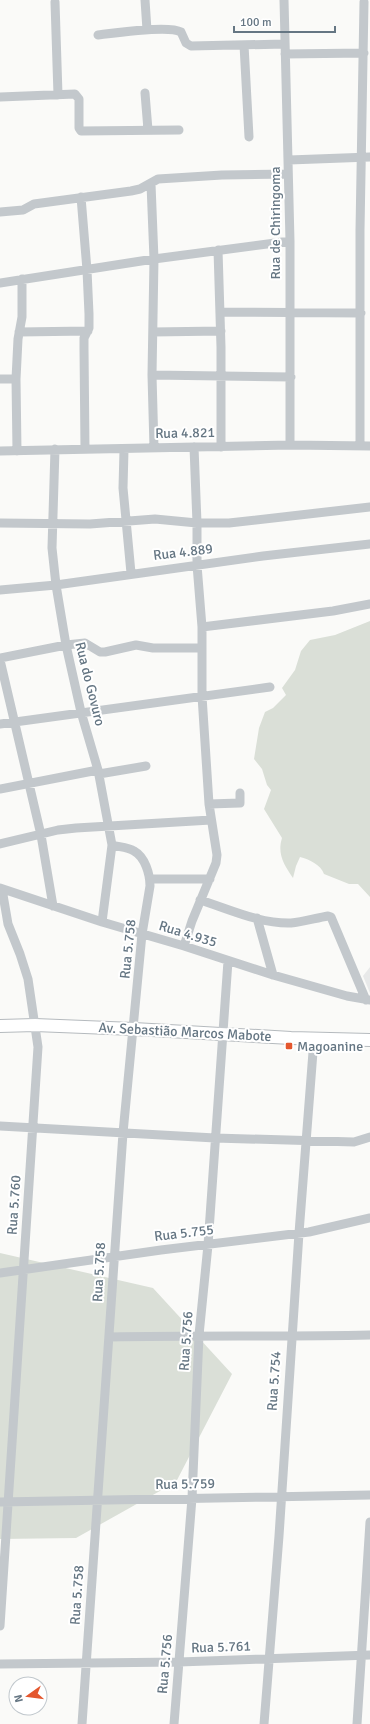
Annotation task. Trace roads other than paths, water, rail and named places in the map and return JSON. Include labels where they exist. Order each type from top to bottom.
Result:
[{"type":"main road","name":"Av. Sebastião Marcos Mabote","points":[[0,1026],[35,1025],[290,1038],[370,1040]]},
{"type":"street","points":[[146,0],[147,30]]},
{"type":"street","name":"Rua de Chiringoma","points":[[284,0],[289,160],[291,377],[290,446]]},
{"type":"street","points":[[55,2],[58,95]]},
{"type":"street","points":[[360,446],[361,313],[365,230],[367,82],[364,53],[364,2]]},
{"type":"street","points":[[98,35],[147,30],[179,31],[186,43],[191,46],[285,44]]},
{"type":"street","points":[[244,45],[249,137]]},
{"type":"street","points":[[285,54],[364,53]]},
{"type":"street","points":[[145,93],[148,130]]},
{"type":"street","points":[[0,97],[74,94],[78,96],[79,99],[79,128],[81,131],[179,130]]},
{"type":"street","points":[[289,160],[366,157]]},
{"type":"street","points":[[0,212],[23,210],[34,204],[131,191],[163,178],[288,174]]},
{"type":"street","points":[[151,184],[154,259],[152,375],[154,448]]},
{"type":"street","points":[[81,197],[87,270],[88,331],[84,338],[85,449]]},
{"type":"street","points":[[0,283],[154,259],[290,241]]},
{"type":"street","points":[[218,250],[222,376],[221,447]]},
{"type":"street","points":[[17,451],[16,379],[19,332],[22,317],[22,279]]},
{"type":"street","points":[[220,312],[361,313]]},
{"type":"street","points":[[19,332],[88,331]]},
{"type":"street","points":[[153,332],[220,331]]},
{"type":"street","points":[[360,374],[370,374]]},
{"type":"street","points":[[152,375],[291,377]]},
{"type":"street","points":[[0,379],[16,379]]},
{"type":"street","name":"Rua 4.821","points":[[0,451],[55,449],[124,450],[194,447],[370,446]]},
{"type":"street","points":[[184,946],[200,900],[216,863],[217,855],[209,804],[202,696],[202,627],[197,565],[194,447]]},
{"type":"street","name":"Rua do Govuro","points":[[55,449],[52,548],[56,585],[66,645],[81,712],[99,772],[112,846],[102,922]]},
{"type":"street","points":[[124,450],[123,488],[131,573]]},
{"type":"street","points":[[0,523],[90,524],[155,519],[238,523],[370,507]]},
{"type":"street","name":"Rua 4.889","points":[[0,590],[56,585],[131,573],[370,544]]},
{"type":"street","points":[[202,627],[332,611],[370,604]]},
{"type":"street","points":[[53,906],[41,835],[30,783],[0,659],[66,645],[85,643],[100,652],[136,645],[153,648],[202,648]]},
{"type":"street","points":[[0,724],[270,687]]},
{"type":"street","points":[[0,790],[30,783],[146,766]]},
{"type":"street","points":[[209,804],[240,803],[240,793]]},
{"type":"street","points":[[0,844],[76,828],[211,820]]},
{"type":"street","name":"Rua 5.758","points":[[82,1724],[123,1133],[142,934],[149,896],[150,879],[146,866],[135,851],[112,846]]},
{"type":"street","points":[[150,879],[210,879]]},
{"type":"street","name":"Rua 4.935","points":[[1,889],[273,975],[368,1000]]},
{"type":"street","name":"Rua 5.760","points":[[0,1626],[4,1502],[24,1270],[38,1047],[28,979],[8,924],[1,889]]},
{"type":"street","points":[[200,900],[257,918],[276,922],[292,923],[328,916],[331,917],[368,1000]]},
{"type":"street","points":[[257,918],[273,975]]},
{"type":"street","name":"Rua 5.756","points":[[174,1724],[192,1498],[199,1335],[208,1245],[228,961]]},
{"type":"street","name":"Rua 5.754","points":[[264,1724],[291,1337],[314,1039]]},
{"type":"street","points":[[0,1126],[215,1138],[354,1142],[370,1137]]},
{"type":"street","name":"Rua 5.755","points":[[0,1273],[161,1250],[322,1230],[370,1218]]},
{"type":"street","points":[[110,1337],[199,1335],[291,1337],[370,1335]]},
{"type":"street","name":"Rua 5.759","points":[[4,1502],[192,1498],[280,1498],[370,1495]]},
{"type":"street","points":[[357,1724],[366,1656],[370,1522]]},
{"type":"street","name":"Rua 5.761","points":[[0,1664],[179,1662],[366,1656]]},
{"type":"place","name":"Magoanine","points":[[289,1046]]}]
